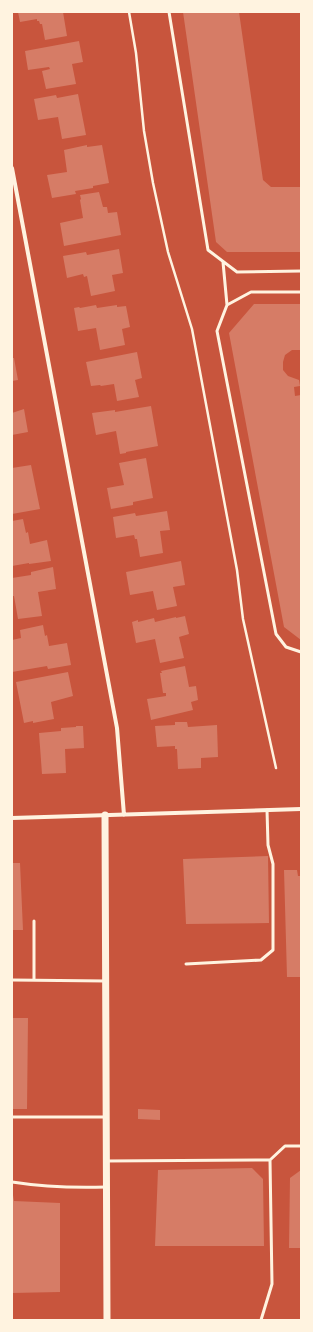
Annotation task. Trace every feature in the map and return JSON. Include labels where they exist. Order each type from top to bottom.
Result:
[{"type":"street","points":[[12,168],[117,728],[124,815]]},
{"type":"street","points":[[12,818],[301,809]]},
{"type":"street","points":[[105,815],[106,1320]]},
{"type":"lane","points":[[169,12],[208,250],[237,272],[301,271]]},
{"type":"lane","points":[[223,262],[227,305],[217,332],[276,634],[286,647],[301,652]]},
{"type":"lane","points":[[227,305],[251,292],[301,292]]},
{"type":"lane","points":[[186,964],[261,960],[273,950],[273,864],[268,845],[267,810]]},
{"type":"lane","points":[[34,921],[34,980]]},
{"type":"lane","points":[[12,980],[106,980]]},
{"type":"lane","points":[[12,1117],[106,1118]]},
{"type":"lane","points":[[106,1161],[270,1160],[285,1146],[301,1146]]},
{"type":"lane","points":[[260,1320],[272,1284],[270,1160]]},
{"type":"lane","points":[[12,1182],[76,1188],[106,1187]]},
{"type":"path","points":[[129,12],[136,53],[144,131],[152,183],[168,252],[192,329],[237,570],[243,619],[276,768]]},
{"type":"building","points":[[18,12],[63,12],[67,36],[45,40],[42,24],[37,21],[37,19],[20,22]]},
{"type":"building","points":[[183,12],[239,12],[263,180],[271,187],[301,187],[301,252],[227,252],[216,242]]},
{"type":"building","points":[[79,41],[83,62],[72,64],[76,84],[46,89],[42,71],[50,69],[49,67],[28,70],[25,51]]},
{"type":"building","points":[[78,94],[86,135],[62,139],[58,117],[38,120],[34,99],[56,95],[57,98]]},
{"type":"building","points":[[87,145],[87,147],[102,145],[109,183],[93,186],[93,188],[75,191],[76,194],[52,198],[47,175],[67,172],[64,150]]},
{"type":"building","points":[[99,192],[103,207],[107,207],[108,213],[117,212],[121,235],[64,246],[60,223],[83,218],[80,195]]},
{"type":"building","points":[[119,249],[123,273],[112,275],[115,291],[91,296],[87,276],[84,277],[83,274],[67,278],[63,256],[86,252],[87,255]]},
{"type":"building","points":[[254,304],[301,304],[301,350],[292,350],[285,355],[283,370],[288,376],[299,380],[300,386],[294,387],[295,396],[301,395],[301,640],[284,627],[229,333]]},
{"type":"building","points":[[96,305],[97,308],[117,305],[117,307],[126,306],[130,327],[122,329],[125,345],[100,350],[96,328],[78,331],[74,308]]},
{"type":"building","points":[[137,352],[142,378],[135,380],[139,397],[117,401],[114,384],[91,386],[86,362]]},
{"type":"building","points":[[12,358],[14,358],[18,380],[12,381]]},
{"type":"building","points":[[151,406],[158,446],[120,454],[116,431],[96,435],[92,413],[115,410],[115,412]]},
{"type":"building","points":[[24,409],[28,432],[12,435],[12,413]]},
{"type":"building","points":[[146,458],[153,498],[133,502],[133,505],[111,509],[107,488],[124,485],[119,463]]},
{"type":"building","points":[[31,465],[40,509],[12,514],[12,468]]},
{"type":"building","points":[[167,511],[170,530],[160,531],[163,553],[140,557],[137,539],[135,539],[134,535],[116,538],[113,517],[135,513],[136,516]]},
{"type":"building","points":[[23,519],[26,533],[28,532],[30,544],[47,540],[51,561],[12,566],[12,521]]},
{"type":"building","points":[[181,561],[185,585],[173,587],[177,606],[157,610],[153,591],[130,595],[126,572]]},
{"type":"building","points":[[53,567],[56,589],[38,592],[42,616],[18,619],[14,596],[12,596],[12,578],[31,575],[31,572]]},
{"type":"building","points":[[185,616],[189,634],[179,637],[184,658],[160,663],[155,639],[136,643],[132,622],[154,618],[155,622]]},
{"type":"building","points":[[43,625],[49,646],[67,643],[71,665],[48,669],[47,666],[12,672],[12,640],[21,638],[20,630]]},
{"type":"building","points":[[185,666],[189,687],[196,686],[198,700],[191,702],[193,710],[151,720],[147,699],[166,696],[166,693],[163,693],[161,671]]},
{"type":"building","points":[[68,672],[73,696],[51,702],[54,719],[24,723],[16,682]]},
{"type":"building","points":[[175,722],[187,722],[188,727],[217,725],[218,757],[201,758],[201,768],[178,769],[177,749],[175,749],[175,746],[157,747],[155,726],[175,725]]},
{"type":"building","points":[[83,726],[84,748],[65,749],[66,773],[42,774],[39,733],[61,731],[61,728]]},
{"type":"building","points":[[268,856],[269,923],[186,924],[183,859]]},
{"type":"building","points":[[12,863],[20,863],[23,930],[12,930]]},
{"type":"building","points":[[284,870],[297,870],[298,876],[301,876],[301,977],[287,977]]},
{"type":"building","points":[[12,1018],[28,1018],[27,1109],[12,1109]]},
{"type":"building","points":[[138,1109],[160,1110],[160,1120],[138,1119]]},
{"type":"building","points":[[252,1168],[263,1179],[264,1246],[155,1246],[158,1170]]},
{"type":"building","points":[[301,1170],[301,1248],[289,1248],[290,1178]]},
{"type":"building","points":[[12,1195],[14,1201],[60,1203],[60,1292],[12,1293]]}]
